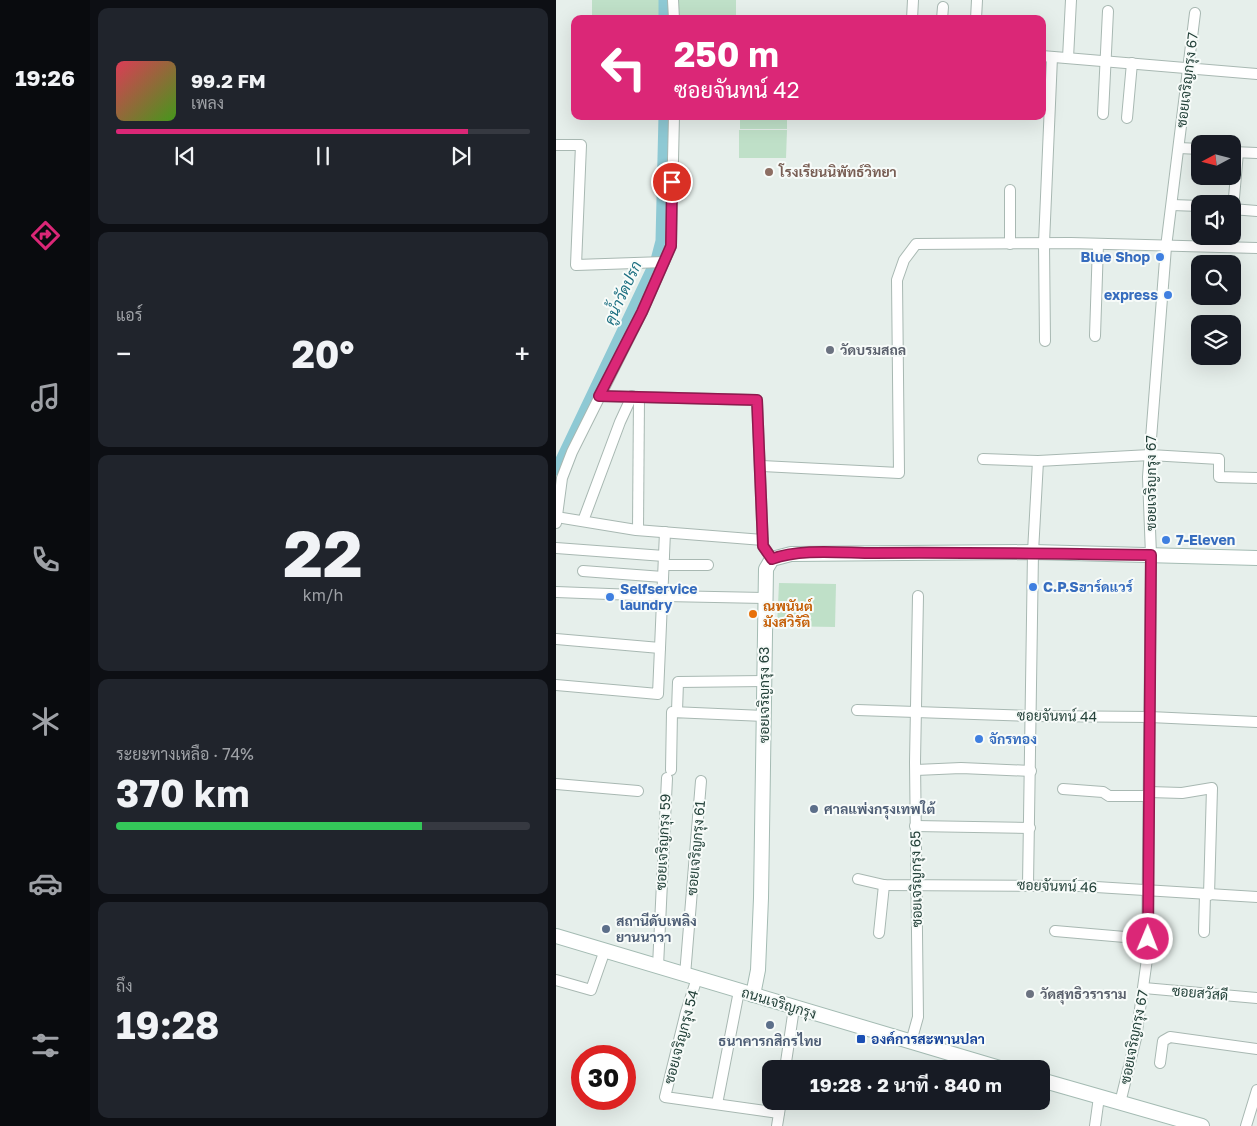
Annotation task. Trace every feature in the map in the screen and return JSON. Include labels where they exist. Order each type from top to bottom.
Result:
[{"type":"street","points":[[673,0],[674,15]]},
{"type":"street","points":[[912,15],[913,0]]},
{"type":"street","points":[[976,15],[977,0]]},
{"type":"street","points":[[1068,58],[1071,0]]},
{"type":"street","points":[[942,7],[942,15]]},
{"type":"street","points":[[1103,114],[1104,61],[1108,11]]},
{"type":"street","name":"ซอยเจริญกรุง 67","points":[[1120,1103],[1136,1038],[1144,988],[1148,939],[1150,455],[1166,247],[1190,67],[1195,13]]},
{"type":"street","points":[[1046,118],[1047,56],[1257,74]]},
{"type":"street","points":[[1127,118],[1132,63]]},
{"type":"street","points":[[556,523],[562,478],[572,452],[671,246],[674,120]]},
{"type":"street","points":[[1045,341],[1046,120]]},
{"type":"street","points":[[556,144],[581,145],[576,265],[662,262]]},
{"type":"street","points":[[1179,148],[1191,149]]},
{"type":"street","points":[[1241,152],[1257,153]]},
{"type":"street","points":[[1010,190],[1010,244]]},
{"type":"street","points":[[1172,205],[1191,206]]},
{"type":"street","points":[[1241,210],[1257,211]]},
{"type":"street","points":[[760,466],[899,473],[898,280],[904,260],[912,247],[923,242],[1257,248]]},
{"type":"street","points":[[1095,336],[1098,244]]},
{"type":"street","points":[[599,396],[757,400],[763,546],[772,559],[791,554],[1033,552],[1257,558]]},
{"type":"street","points":[[583,521],[620,422],[636,397]]},
{"type":"street","points":[[636,397],[638,530]]},
{"type":"street","points":[[983,460],[1038,460],[1150,455],[1219,459],[1219,477],[1257,478]]},
{"type":"street","points":[[1028,885],[1033,552],[1038,460]]},
{"type":"street","points":[[556,517],[638,530],[763,540]]},
{"type":"street","points":[[556,685],[658,694],[664,596],[665,532]]},
{"type":"street","points":[[556,548],[708,565]]},
{"type":"street","name":"ซอยเจริญกรุง 63","points":[[754,995],[758,970],[761,898],[766,569],[772,559]]},
{"type":"street","points":[[583,570],[663,577]]},
{"type":"street","points":[[556,592],[765,598]]},
{"type":"street","name":"ซอยเจริญกรุง 65","points":[[911,1042],[918,1017],[915,826],[918,596]]},
{"type":"street","points":[[556,640],[660,648]]},
{"type":"street","points":[[764,682],[678,682],[677,711],[765,716]]},
{"type":"street","name":"ซอยจันทน์ 44","points":[[857,710],[1032,716],[1150,717],[1257,722]]},
{"type":"street","name":"ซอยเจริญกรุง 59","points":[[658,966],[672,712],[677,711]]},
{"type":"street","points":[[916,770],[961,768],[1031,772]]},
{"type":"street","name":"ซอยเจริญกรุง 61","points":[[691,976],[701,781]]},
{"type":"street","points":[[556,784],[638,791]]},
{"type":"street","points":[[1063,789],[1103,792],[1109,796],[1182,793],[1212,788],[1204,932]]},
{"type":"street","points":[[915,826],[1030,828]]},
{"type":"street","name":"ซอยจันทน์ 46","points":[[858,880],[884,885],[1028,885],[1257,897]]},
{"type":"street","points":[[879,933],[884,885]]},
{"type":"street","points":[[1056,931],[1148,939]]},
{"type":"street","name":"ถนนเจริญกรุง","points":[[556,936],[972,1060]]},
{"type":"street","points":[[556,980],[591,990],[605,950]]},
{"type":"street","name":"ซอยเจริญกรุง 54","points":[[691,976],[686,1012],[665,1097],[717,1104]]},
{"type":"street","name":"ซอยสวัสดี","points":[[1144,988],[1257,998]]},
{"type":"street","points":[[739,991],[717,1104],[779,1112],[777,1126]]},
{"type":"street","points":[[786,1060],[794,1008]]},
{"type":"street","points":[[1160,1063],[1163,1041],[1170,1037],[1257,1049]]},
{"type":"street","points":[[1050,1083],[1202,1126]]},
{"type":"street","points":[[1246,1126],[1257,1090]]},
{"type":"street","points":[[1095,1126],[1099,1097]]},
{"type":"green space","points":[[592,0],[736,0],[736,15],[592,15]]},
{"type":"green space","points":[[740,120],[787,120],[787,129],[740,129]]},
{"type":"green space","points":[[739,130],[787,130],[786,158],[739,158]]},
{"type":"green space","points":[[779,583],[836,584],[835,627],[777,626]]},
{"type":"waterway","name":"คูน้ำวัดปรก","points":[[664,0],[664,15]]},
{"type":"waterway","name":"คูน้ำวัดปรก","points":[[556,470],[656,260],[661,241],[664,120]]},
{"type":"place","name":"โรงเรียนนิพัทธ์วิทยา","points":[[769,172]]},
{"type":"place","name":"Blue Shop","points":[[1160,257]]},
{"type":"place","name":"express","points":[[1168,295]]},
{"type":"place","name":"วัดบรมสถล","points":[[830,350]]},
{"type":"place","name":"7-Eleven","points":[[1166,540]]},
{"type":"place","name":"C.P.Sฮาร์ดแวร์","points":[[1033,587]]},
{"type":"place","name":"Selfservice laundry","points":[[610,597]]},
{"type":"place","name":"ณพนันต์ มังสวิรัติ","points":[[753,614]]},
{"type":"place","name":"จักรทอง","points":[[979,739]]},
{"type":"place","name":"ศาลแพ่งกรุงเทพใต้","points":[[814,809]]},
{"type":"place","name":"สถานีดับเพลิง ยานนาวา","points":[[606,929]]},
{"type":"place","name":"วัดสุทธิวราราม","points":[[1030,994]]},
{"type":"place","name":"ธนาคารกสิกรไทย","points":[[770,1025]]},
{"type":"place","name":"องค์การสะพานปลา","points":[[861,1039]]},
{"type":"route","points":[[672,182],[671,246],[642,312],[599,396],[757,400],[763,546],[772,559],[791,554],[938,552],[1151,555],[1148,939]]}]
